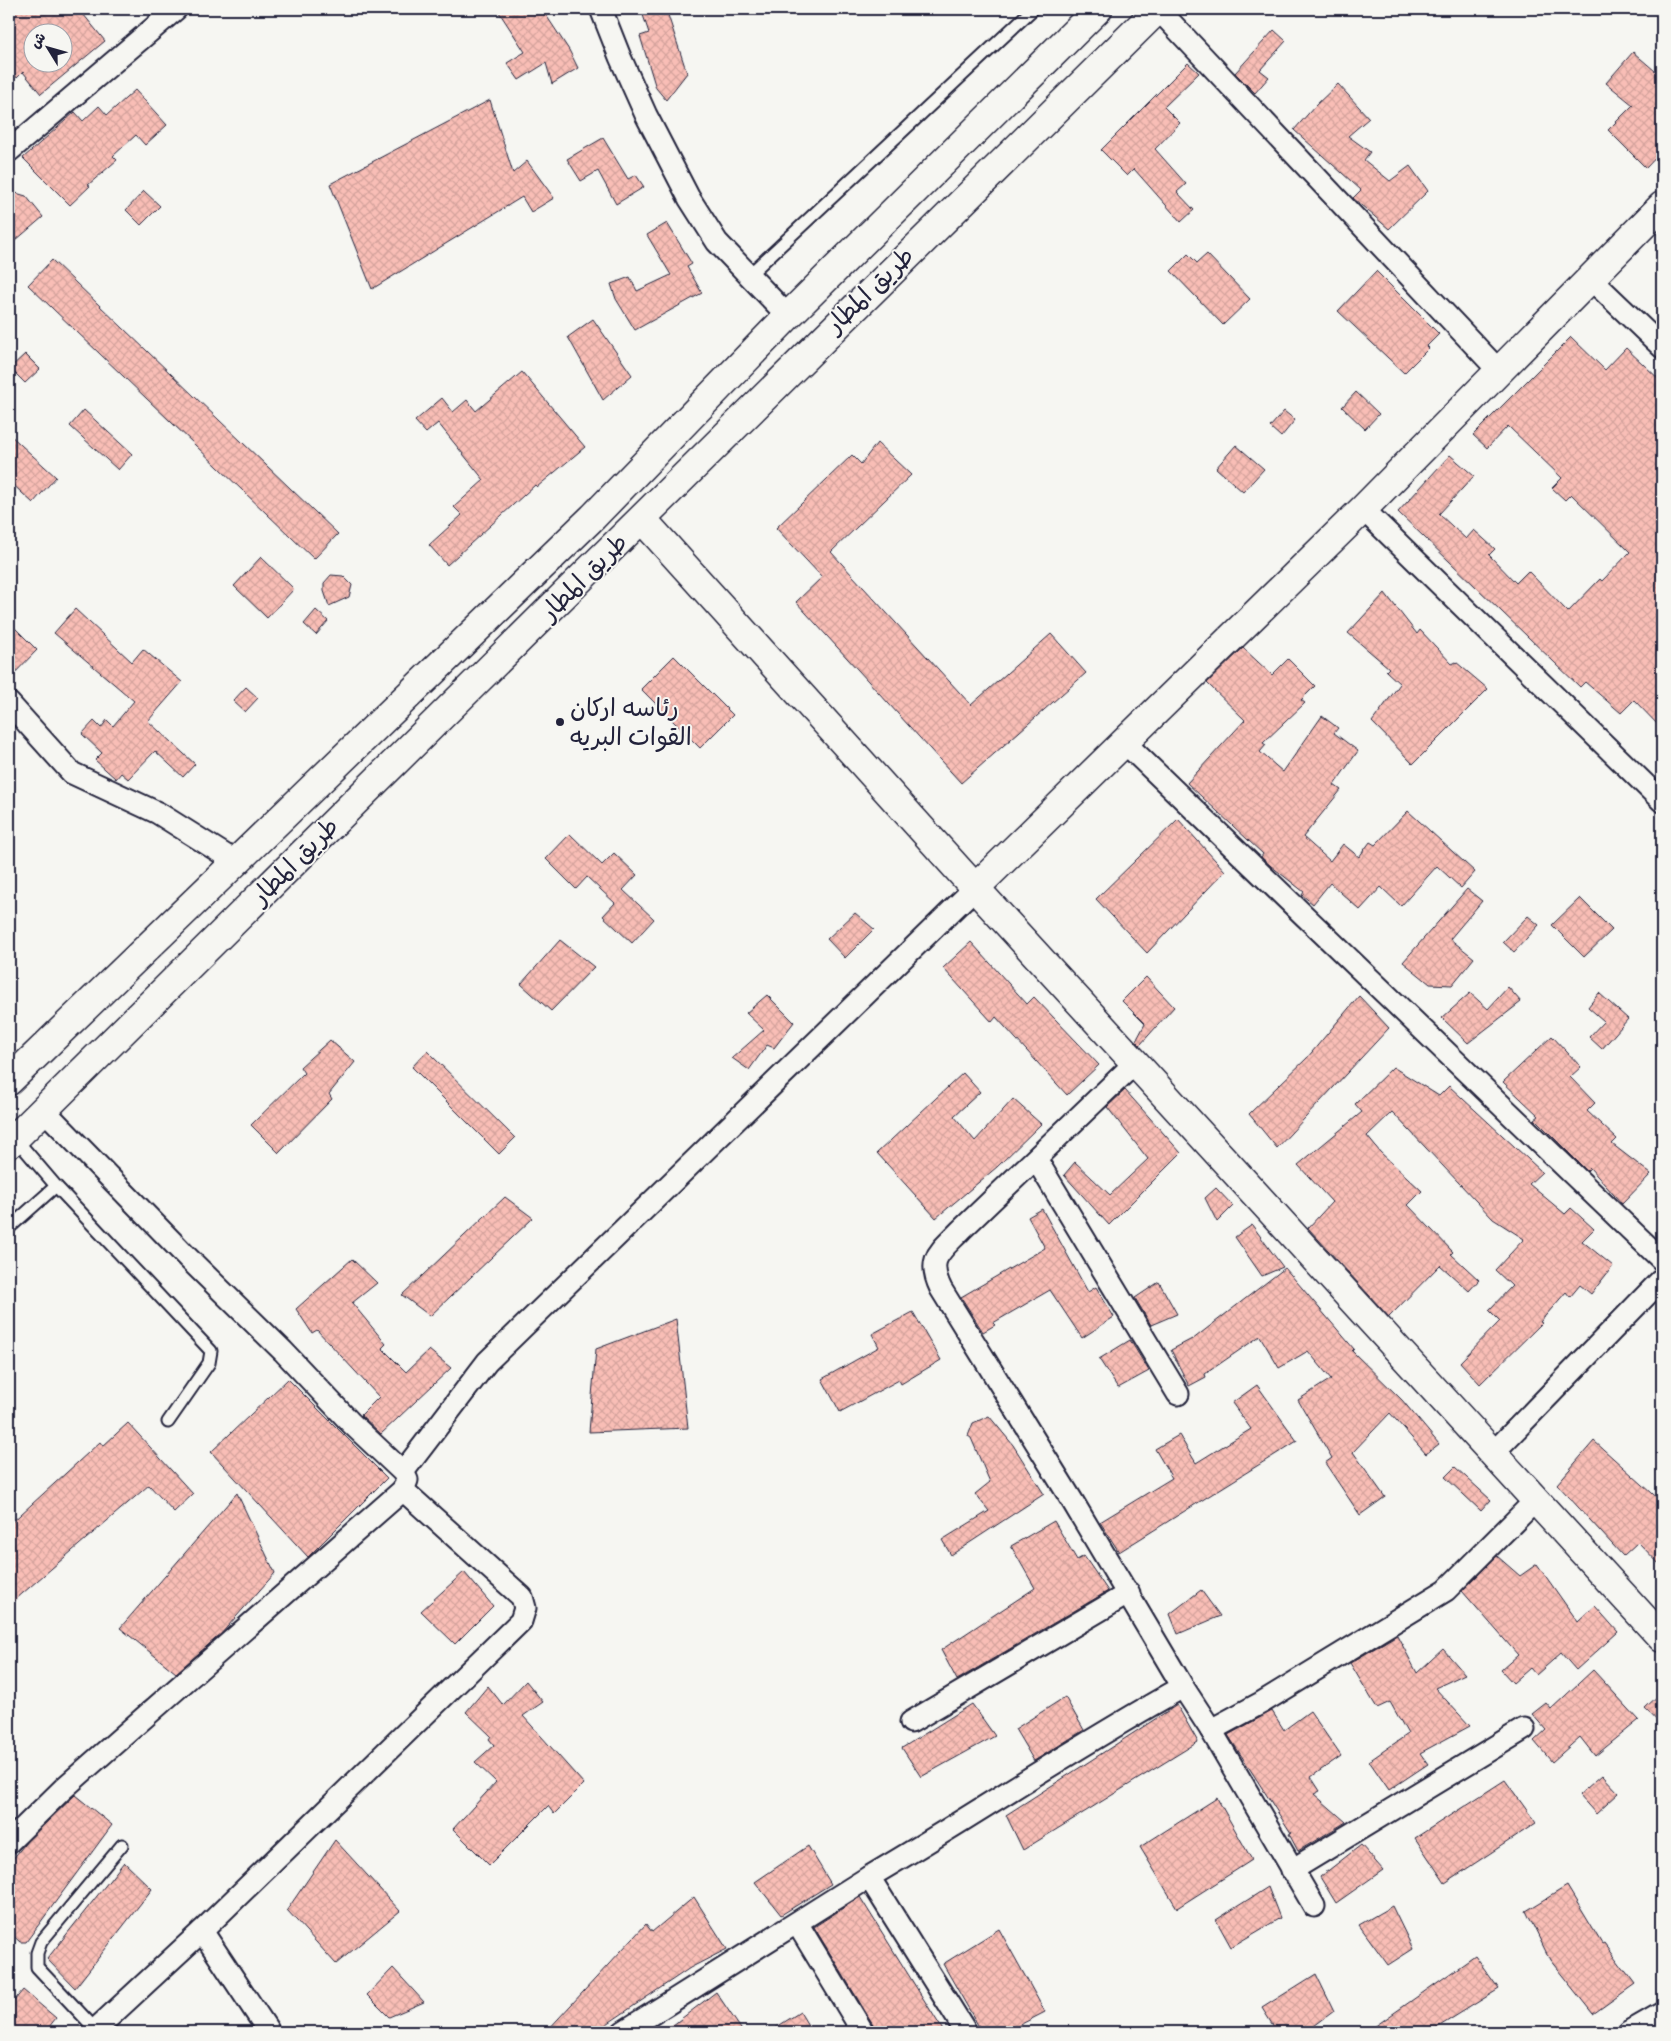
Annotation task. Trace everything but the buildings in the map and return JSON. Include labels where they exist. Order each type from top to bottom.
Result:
[{"type":"main road","name":"طريق المطار","points":[[9,1081],[593,517],[788,316],[1098,9]]},
{"type":"main road","name":"طريق المطار","points":[[12,1141],[642,520],[821,338],[1158,9]]},
{"type":"main road","points":[[975,888],[1363,509],[1662,206]]},
{"type":"main road","points":[[642,520],[975,888],[1662,1638]]},
{"type":"street","points":[[9,151],[176,9]]},
{"type":"street","points":[[602,9],[623,65],[675,172],[717,242],[788,316]]},
{"type":"street","points":[[1158,9],[1499,371]]},
{"type":"street","points":[[1590,279],[1662,347]]},
{"type":"street","points":[[1363,509],[1662,801]]},
{"type":"street","points":[[9,703],[72,773],[158,813],[236,862]]},
{"type":"street","points":[[1124,742],[1662,1260]]},
{"type":"street","points":[[9,1842],[64,1788],[403,1481],[487,1362],[975,888]]},
{"type":"street","points":[[1136,1062],[1115,1080],[961,1230],[937,1256],[934,1274],[941,1289],[1211,1730],[1314,1906]]},
{"type":"street","points":[[43,1109],[187,1258],[283,1351],[403,1481],[522,1597],[525,1608],[521,1621],[202,1931],[96,2031]]},
{"type":"street","points":[[1036,1159],[1178,1394]]},
{"type":"street","points":[[1493,1453],[1662,1280]]},
{"type":"street","points":[[1211,1730],[1442,1594],[1536,1500]]},
{"type":"street","points":[[911,1722],[1128,1593]]},
{"type":"street","points":[[622,2032],[869,1877],[942,1834],[1131,1716],[1183,1687]]},
{"type":"street","points":[[1292,1870],[1524,1729]]},
{"type":"street","points":[[869,1877],[966,2032]]},
{"type":"street","points":[[796,1923],[862,2032]]},
{"type":"street","points":[[202,1931],[269,2032]]},
{"type":"street","points":[[1629,2032],[1662,2013]]},
{"type":"lane","points":[[748,276],[1033,9]]},
{"type":"lane","points":[[12,1141],[211,1351],[209,1363],[168,1422]]},
{"type":"lane","points":[[9,1228],[56,1186]]},
{"type":"lane","points":[[96,2031],[37,1967],[37,1953],[41,1942],[122,1845]]},
{"type":"place","name":"رئاسه اركان القوات البريه","points":[[560,722]]}]
